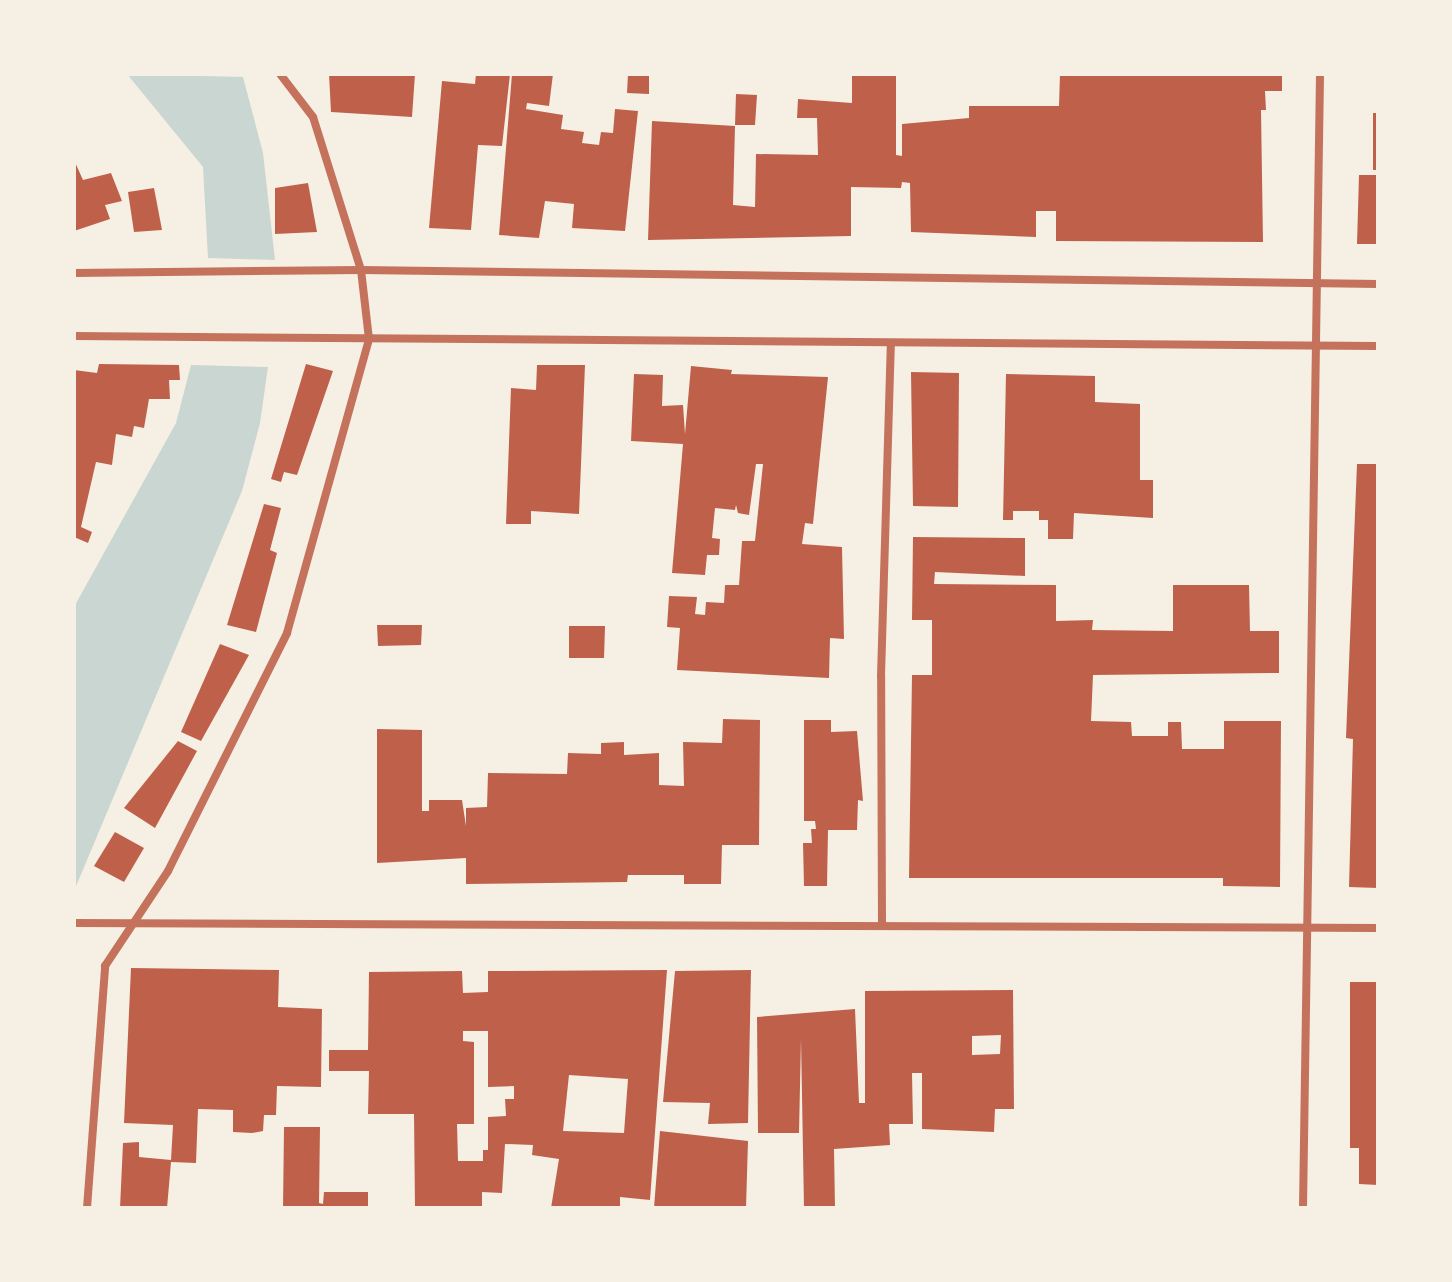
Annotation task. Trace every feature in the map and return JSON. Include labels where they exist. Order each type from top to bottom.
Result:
[{"type":"street","points":[[87,1208],[105,966],[130,922],[168,871],[287,633],[369,339],[361,270],[313,117],[280,74]]},
{"type":"street","points":[[1303,1208],[1320,74]]},
{"type":"street","points":[[74,273],[361,270],[1378,284]]},
{"type":"street","points":[[74,336],[1378,346]]},
{"type":"street","points":[[882,925],[881,676],[891,344]]},
{"type":"street","points":[[74,923],[1378,928]]},
{"type":"shaded area","points":[[127,74],[243,77],[263,153],[275,260],[208,258],[203,167]]},
{"type":"shaded area","points":[[191,365],[268,367],[260,423],[242,491],[74,891],[74,607],[176,423]]},
{"type":"building","points":[[329,74],[415,74],[412,117],[331,112]]},
{"type":"building","points":[[476,74],[510,74],[502,146],[478,145],[471,230],[429,228],[442,81],[475,84]]},
{"type":"building","points":[[512,74],[553,74],[549,106],[527,103],[526,109],[563,115],[561,129],[584,132],[582,143],[599,145],[601,132],[613,133],[615,109],[638,111],[625,231],[572,228],[574,204],[545,201],[539,238],[499,235]]},
{"type":"building","points":[[628,74],[649,74],[649,94],[627,93]]},
{"type":"building","points":[[852,74],[896,74],[896,155],[902,156],[902,124],[969,118],[969,106],[1059,106],[1060,74],[1282,74],[1282,91],[1265,91],[1266,110],[1261,110],[1263,242],[1056,241],[1056,211],[1036,211],[1036,237],[911,232],[910,183],[902,182],[901,188],[851,187],[851,236],[648,240],[652,121],[735,126],[733,205],[755,207],[756,154],[818,155],[817,118],[797,118],[798,99],[852,103]]},
{"type":"building","points":[[736,94],[757,95],[755,125],[735,125]]},
{"type":"building","points":[[1373,113],[1378,113],[1378,170],[1373,170]]},
{"type":"building","points":[[74,160],[83,180],[111,173],[122,201],[105,205],[110,219],[74,231]]},
{"type":"building","points":[[1359,175],[1378,175],[1378,244],[1357,244]]},
{"type":"building","points":[[308,183],[317,232],[275,234],[275,188]]},
{"type":"building","points":[[154,188],[162,230],[134,232],[128,192]]},
{"type":"building","points":[[99,364],[179,365],[180,380],[169,380],[170,399],[149,399],[144,428],[134,426],[132,437],[116,434],[112,465],[96,462],[81,527],[92,532],[88,543],[74,537],[74,370],[97,373]]},
{"type":"building","points":[[306,364],[333,371],[297,475],[284,472],[281,482],[271,479]]},
{"type":"building","points":[[537,365],[585,365],[579,514],[531,511],[531,524],[506,524],[511,388],[536,390]]},
{"type":"building","points":[[691,366],[732,370],[731,374],[828,377],[813,524],[805,523],[802,544],[842,547],[844,639],[830,638],[829,678],[677,670],[680,628],[667,627],[669,596],[697,597],[695,614],[705,615],[706,602],[724,603],[725,585],[739,585],[742,541],[755,541],[763,464],[756,464],[749,515],[738,513],[736,505],[735,510],[715,508],[712,538],[720,539],[719,555],[707,555],[705,575],[672,573],[683,444],[631,441],[634,374],[663,375],[662,406],[683,405],[685,434]]},
{"type":"building","points":[[911,372],[959,373],[958,507],[913,506]]},
{"type":"building","points":[[1006,374],[1095,376],[1095,402],[1140,404],[1140,480],[1153,480],[1153,518],[1074,513],[1073,539],[1048,539],[1048,520],[1039,520],[1039,511],[1013,511],[1013,520],[1003,520]]},
{"type":"building","points":[[1357,464],[1378,464],[1378,888],[1349,887],[1353,739],[1346,738]]},
{"type":"building","points":[[264,504],[281,508],[270,550],[277,553],[256,632],[227,625]]},
{"type":"building","points":[[913,537],[1025,538],[1025,576],[935,572],[934,584],[1056,585],[1056,621],[1093,620],[1092,630],[1173,631],[1173,585],[1249,585],[1250,631],[1279,631],[1279,673],[1093,675],[1091,721],[1131,722],[1132,736],[1168,736],[1168,722],[1181,722],[1182,749],[1224,749],[1224,721],[1281,721],[1280,887],[1223,886],[1223,878],[909,878],[912,675],[932,675],[932,620],[912,620]]},
{"type":"building","points":[[377,625],[422,625],[421,645],[378,646]]},
{"type":"building","points":[[569,626],[605,626],[604,658],[569,658]]},
{"type":"building","points":[[220,644],[249,655],[201,741],[181,732]]},
{"type":"building","points":[[723,719],[760,720],[759,845],[722,845],[721,884],[684,884],[684,875],[628,875],[627,882],[466,884],[466,858],[377,863],[377,729],[422,730],[422,811],[429,811],[429,800],[462,800],[466,826],[466,808],[487,807],[488,773],[567,774],[568,753],[601,754],[601,743],[624,742],[624,755],[659,753],[659,785],[684,786],[683,742],[722,743]]},
{"type":"building","points":[[804,720],[831,720],[831,732],[857,731],[863,801],[858,800],[857,830],[828,830],[827,886],[804,886],[803,843],[812,843],[811,829],[816,829],[815,821],[804,821]]},
{"type":"building","points":[[178,741],[197,751],[155,828],[124,808]]},
{"type":"building","points":[[115,832],[144,848],[124,882],[94,866]]},
{"type":"building","points":[[131,968],[279,970],[278,1007],[322,1009],[321,1087],[277,1086],[276,1115],[264,1115],[263,1131],[252,1133],[233,1132],[233,1110],[198,1109],[196,1163],[171,1162],[167,1208],[120,1208],[123,1143],[139,1142],[139,1157],[171,1160],[173,1125],[124,1123]]},
{"type":"building","points":[[667,970],[650,1200],[620,1197],[620,1208],[551,1208],[559,1159],[532,1155],[533,1145],[505,1144],[502,1193],[482,1192],[482,1208],[415,1208],[414,1114],[368,1114],[369,1071],[329,1071],[329,1050],[368,1050],[369,972],[462,971],[463,993],[488,992],[488,971]],"holes":[[[463,1031],[488,1031],[488,1087],[514,1086],[514,1099],[505,1099],[506,1116],[488,1117],[488,1150],[483,1150],[483,1161],[458,1161],[457,1124],[474,1124],[474,1042],[463,1041]],[[569,1075],[628,1079],[624,1133],[563,1131]]]},
{"type":"building","points":[[751,970],[748,1123],[708,1124],[710,1103],[663,1102],[675,971]]},
{"type":"building","points":[[1350,982],[1378,982],[1378,1185],[1359,1184],[1359,1148],[1350,1148]]},
{"type":"building","points":[[1013,990],[1014,1109],[995,1109],[994,1132],[922,1129],[922,1073],[912,1073],[913,1124],[889,1124],[890,1145],[834,1149],[835,1208],[804,1208],[801,1039],[799,1133],[758,1133],[757,1017],[855,1009],[859,1103],[865,1103],[865,991]],"holes":[[[1001,1035],[1000,1054],[972,1055],[972,1036]]]},
{"type":"building","points":[[284,1127],[320,1127],[319,1203],[323,1204],[324,1192],[368,1192],[368,1208],[283,1208]]},
{"type":"building","points":[[660,1131],[748,1141],[746,1208],[654,1208]]}]
